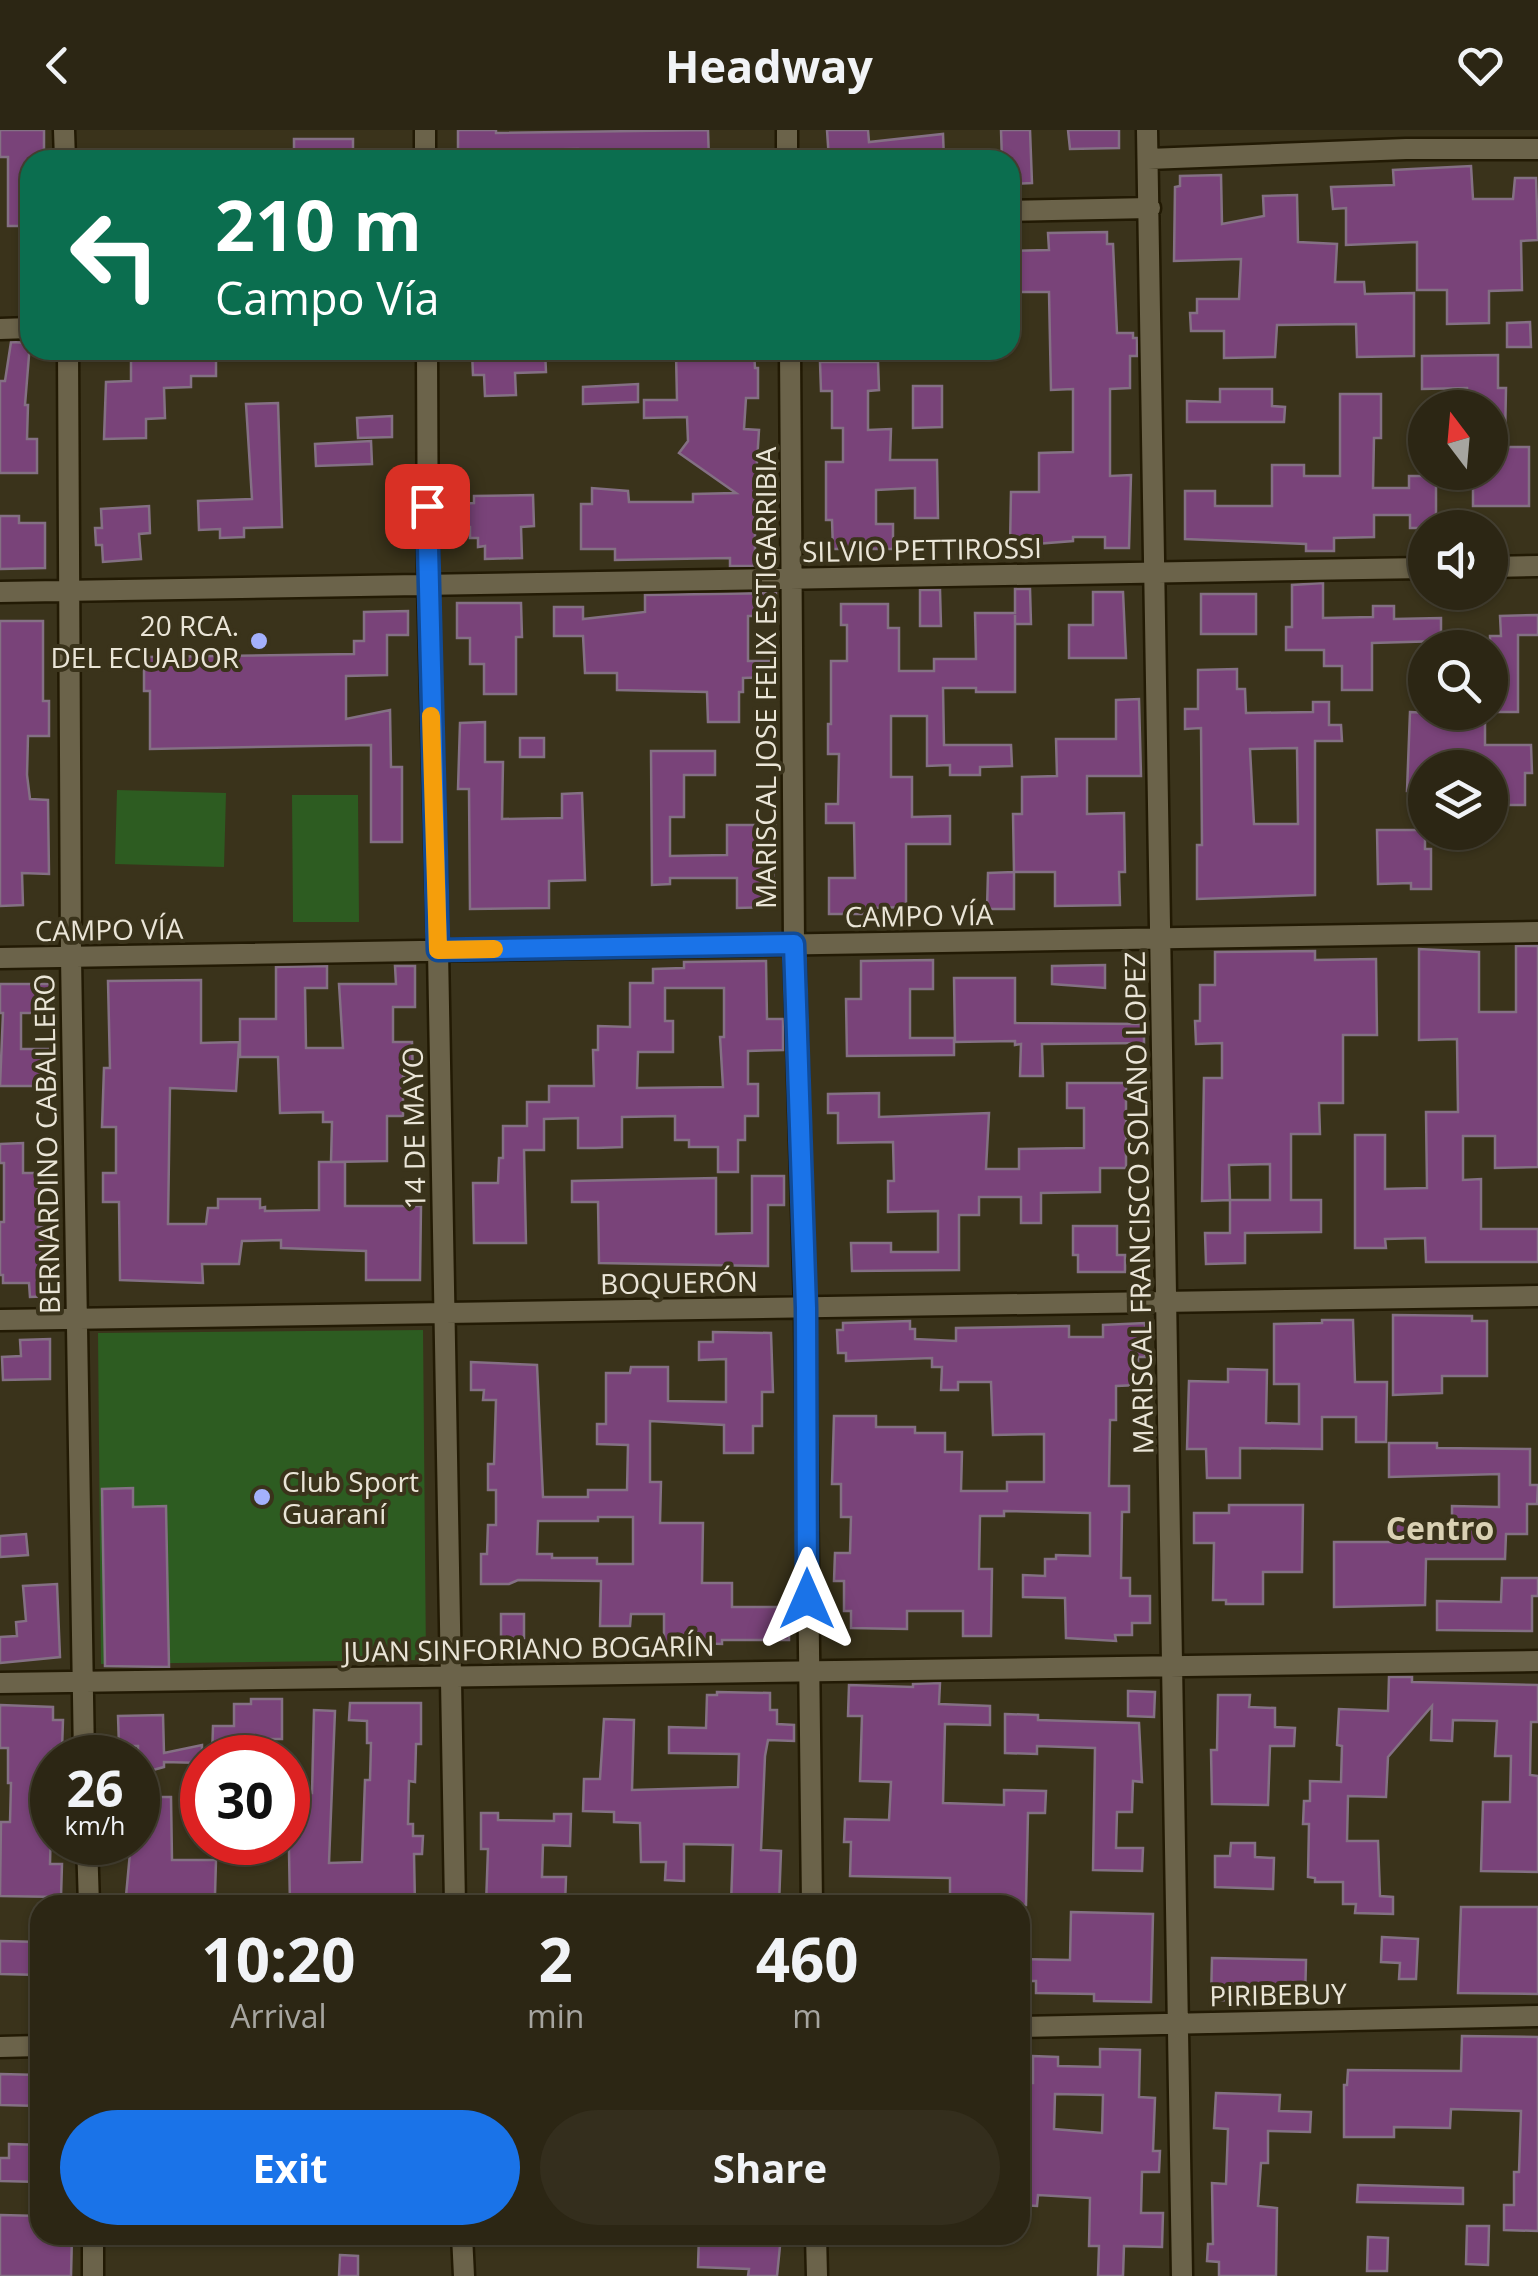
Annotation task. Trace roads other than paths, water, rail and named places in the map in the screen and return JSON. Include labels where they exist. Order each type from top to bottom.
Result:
[{"type":"street","name":"MARISCAL FRANCISCO SOLANO LOPEZ","points":[[1147,130],[1182,2276]]},
{"type":"street","points":[[1148,159],[1538,149]]},
{"type":"street","points":[[1020,210],[1150,208]]},
{"type":"street","name":"BERNARDINO CABALLERO","points":[[68,360],[71,957],[83,1735]]},
{"type":"street","name":"14 DE MAYO","points":[[426,360],[455,1895]]},
{"type":"street","name":"MARISCAL JOSE FELIX ESTIGARRIBIA","points":[[790,360],[794,944],[806,1308],[812,1895]]},
{"type":"street","points":[[1508,567],[1538,566]]},
{"type":"street","name":"SILVIO PETTIROSSI","points":[[0,592],[1408,568]]},
{"type":"street","name":"CAMPO VÍA","points":[[0,958],[1538,932]]},
{"type":"street","name":"BOQUERÓN","points":[[0,1320],[1538,1296]]},
{"type":"street","name":"JUAN SINFORIANO BOGARÍN","points":[[0,1683],[1538,1661]]},
{"type":"street","points":[[88,1865],[89,1895]]},
{"type":"street","name":"PIRIBEBUY","points":[[1030,2027],[1538,2016]]},
{"type":"street","points":[[0,2047],[30,2046]]},
{"type":"street","points":[[93,2245],[93,2276]]},
{"type":"street","points":[[462,2245],[464,2276]]},
{"type":"street","points":[[816,2245],[817,2276]]},
{"type":"place","name":"20 RCA. DEL ECUADOR","points":[[259,641]]},
{"type":"place","name":"Club Sport Guaraní","points":[[262,1497]]},
{"type":"district","name":"Centro","points":[[1440,1527]]}]
